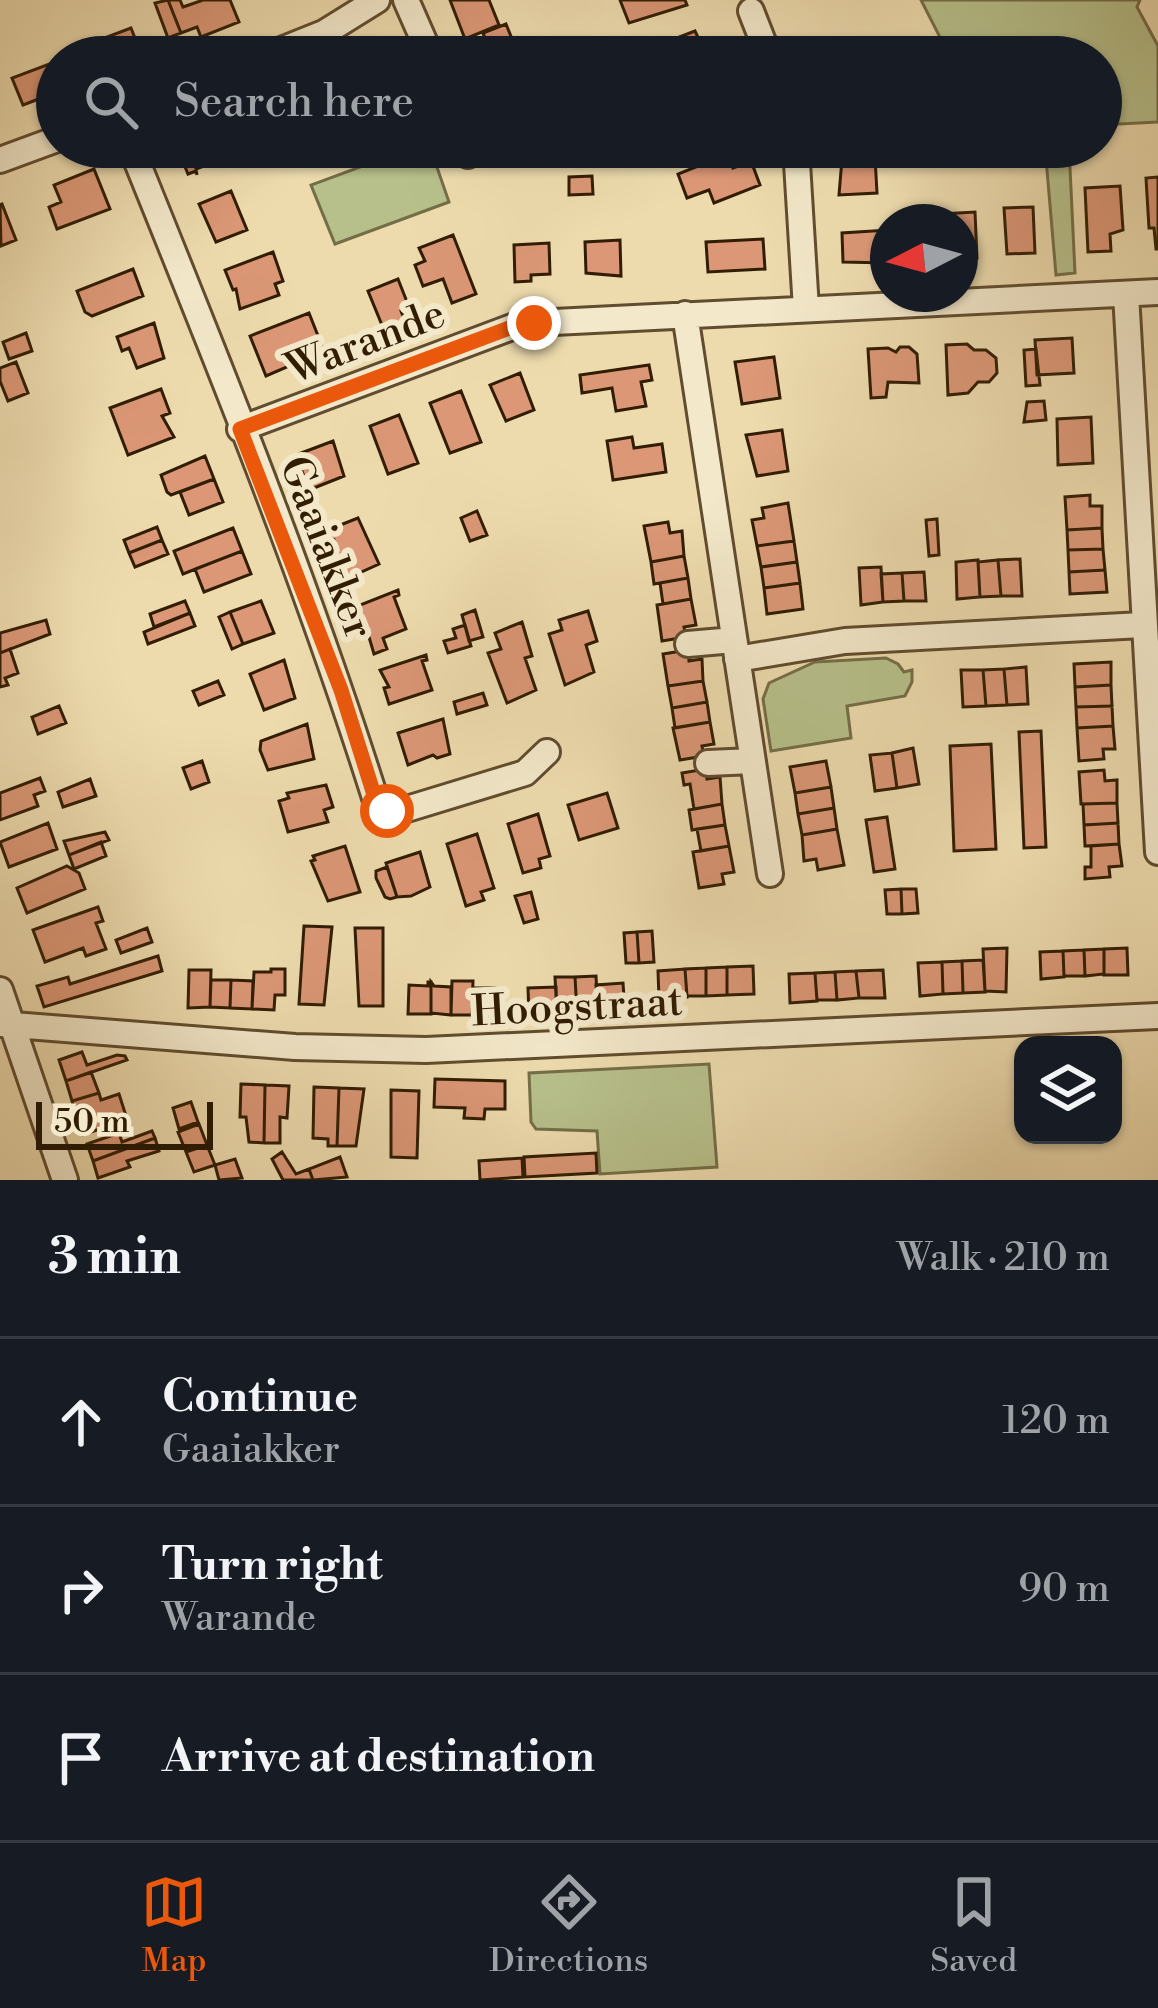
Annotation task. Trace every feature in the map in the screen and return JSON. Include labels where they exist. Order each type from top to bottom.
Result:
[{"type":"street","points":[[316,36],[376,0]]},
{"type":"street","points":[[406,0],[422,36]]},
{"type":"street","points":[[751,11],[761,36]]},
{"type":"street","points":[[0,160],[36,147]]},
{"type":"street","name":"Gaaiakker","points":[[140,168],[341,690],[376,801],[387,811],[397,812],[525,773],[547,752]]},
{"type":"street","points":[[797,168],[806,309]]},
{"type":"street","name":"Warande","points":[[240,429],[512,327],[1158,292]]},
{"type":"street","points":[[1126,294],[1158,852]]},
{"type":"street","points":[[686,314],[770,874]]},
{"type":"street","points":[[688,644],[736,649],[1142,625]]},
{"type":"street","points":[[708,763],[753,760]]},
{"type":"street","points":[[0,990],[6,1025],[65,1180]]},
{"type":"street","name":"Hoogstraat","points":[[6,1025],[295,1047],[426,1050],[1158,1016]]},
{"type":"green space","points":[[921,0],[1140,0],[1137,7],[1158,46],[1158,122],[1122,124],[1122,36],[939,36]]},
{"type":"green space","points":[[357,168],[437,168],[449,202],[335,244],[311,185]]},
{"type":"green space","points":[[1047,168],[1070,168],[1075,273],[1056,275]]},
{"type":"green space","points":[[886,658],[904,672],[912,670],[905,696],[847,706],[851,738],[771,751],[763,699],[769,683],[815,662]]},
{"type":"green space","points":[[709,1064],[717,1167],[600,1174],[597,1131],[536,1129],[531,1122],[529,1073]]},
{"type":"building","points":[[168,0],[180,0],[183,7],[203,0],[230,0],[239,22],[204,36],[197,27],[181,33]]},
{"type":"building","points":[[168,0],[181,33],[167,36],[155,3]]},
{"type":"building","points":[[450,0],[489,0],[499,25],[464,36]]},
{"type":"building","points":[[620,0],[685,0],[687,5],[629,23]]},
{"type":"building","points":[[506,24],[511,36],[484,36]]},
{"type":"building","points":[[131,28],[134,36],[110,36]]},
{"type":"building","points":[[36,69],[36,100],[23,105],[12,78]]},
{"type":"building","points":[[693,168],[754,168],[760,185],[714,203],[709,190],[687,198],[678,174]]},
{"type":"building","points":[[841,168],[876,168],[877,193],[839,195]]},
{"type":"building","points":[[94,169],[110,209],[57,229],[49,207],[61,202],[54,185]]},
{"type":"building","points":[[592,176],[593,194],[569,195],[569,177]]},
{"type":"building","points":[[1158,177],[1156,249],[1154,228],[1149,228],[1146,178]]},
{"type":"building","points":[[1120,186],[1123,230],[1110,234],[1111,251],[1088,252],[1085,188]]},
{"type":"building","points":[[231,191],[247,230],[216,242],[199,204]]},
{"type":"building","points":[[0,205],[16,240],[1,246]]},
{"type":"building","points":[[1033,207],[1035,253],[1007,254],[1004,208]]},
{"type":"building","points":[[870,231],[870,263],[843,262],[842,233]]},
{"type":"building","points":[[453,235],[476,294],[452,303],[443,279],[423,286],[415,265],[425,261],[419,248]]},
{"type":"building","points":[[763,239],[765,269],[708,272],[706,242]]},
{"type":"building","points":[[620,240],[621,276],[586,273],[585,242]]},
{"type":"building","points":[[549,243],[550,274],[515,282],[514,245]]},
{"type":"building","points":[[273,252],[283,281],[275,284],[279,295],[240,309],[225,270]]},
{"type":"building","points":[[133,269],[143,296],[92,316],[85,312],[77,291]]},
{"type":"building","points":[[398,279],[409,307],[401,311],[405,321],[384,330],[368,291]]},
{"type":"building","points":[[309,313],[324,351],[266,376],[250,336]]},
{"type":"building","points":[[154,323],[164,358],[137,368],[129,348],[122,351],[117,337]]},
{"type":"building","points":[[26,333],[32,351],[9,359],[3,342]]},
{"type":"building","points":[[1072,338],[1074,373],[1037,375],[1035,340]]},
{"type":"building","points":[[967,344],[996,358],[997,373],[968,393],[948,395],[946,345]]},
{"type":"building","points":[[900,347],[917,354],[919,383],[888,382],[886,397],[871,398],[868,349],[896,352]]},
{"type":"building","points":[[1036,349],[1040,385],[1026,386],[1024,350]]},
{"type":"building","points":[[774,357],[780,398],[742,404],[735,362]]},
{"type":"building","points":[[16,362],[28,393],[8,401],[0,368]]},
{"type":"building","points":[[649,365],[652,380],[641,382],[646,406],[616,411],[612,388],[582,393],[580,375]]},
{"type":"building","points":[[520,373],[534,410],[506,421],[490,385]]},
{"type":"building","points":[[161,389],[170,413],[162,416],[174,437],[128,455],[110,408]]},
{"type":"building","points":[[461,391],[481,442],[450,453],[430,403]]},
{"type":"building","points":[[1044,401],[1046,420],[1024,422],[1027,402]]},
{"type":"building","points":[[399,415],[418,463],[388,474],[370,426]]},
{"type":"building","points":[[1091,417],[1093,463],[1058,465],[1057,419]]},
{"type":"building","points":[[782,430],[788,471],[757,476],[746,435]]},
{"type":"building","points":[[632,437],[634,448],[662,444],[666,472],[613,480],[607,441]]},
{"type":"building","points":[[333,441],[344,476],[309,490],[296,455]]},
{"type":"building","points":[[205,456],[214,479],[171,495],[167,492],[161,475]]},
{"type":"building","points":[[214,479],[223,502],[189,515],[180,492]]},
{"type":"building","points":[[1090,495],[1090,506],[1102,506],[1102,528],[1067,530],[1065,497]]},
{"type":"building","points":[[788,503],[794,541],[757,546],[752,520],[764,518],[762,508]]},
{"type":"building","points":[[477,511],[487,535],[470,541],[461,518]]},
{"type":"building","points":[[358,518],[379,564],[346,579],[334,540],[330,542],[325,531]]},
{"type":"building","points":[[937,519],[939,555],[929,556],[926,520]]},
{"type":"building","points":[[668,522],[670,533],[682,531],[684,556],[651,562],[644,526]]},
{"type":"building","points":[[157,527],[162,540],[129,553],[124,540]]},
{"type":"building","points":[[233,528],[242,551],[183,574],[174,551]]},
{"type":"building","points":[[1102,528],[1103,549],[1068,550],[1067,530]]},
{"type":"building","points":[[162,540],[168,554],[135,567],[129,553]]},
{"type":"building","points":[[794,541],[797,562],[761,567],[757,546]]},
{"type":"building","points":[[1103,549],[1105,570],[1069,572],[1068,550]]},
{"type":"building","points":[[242,551],[251,574],[204,592],[195,569]]},
{"type":"building","points":[[684,556],[688,578],[654,584],[651,562]]},
{"type":"building","points":[[1020,559],[1022,596],[1001,596],[998,560]]},
{"type":"building","points":[[978,560],[980,597],[957,599],[956,562]]},
{"type":"building","points":[[998,560],[1001,596],[980,597],[978,562]]},
{"type":"building","points":[[797,562],[800,583],[764,588],[761,567]]},
{"type":"building","points":[[881,567],[883,602],[861,605],[859,568]]},
{"type":"building","points":[[1105,570],[1107,592],[1070,594],[1069,572]]},
{"type":"building","points":[[924,572],[926,601],[904,601],[902,573]]},
{"type":"building","points":[[902,573],[904,601],[883,602],[881,574]]},
{"type":"building","points":[[688,578],[691,599],[663,604],[660,583]]},
{"type":"building","points":[[800,583],[803,609],[767,614],[764,588]]},
{"type":"building","points":[[398,590],[394,597],[406,629],[383,638],[387,649],[374,654],[355,607]]},
{"type":"building","points":[[691,599],[696,625],[684,627],[686,637],[662,641],[657,605]]},
{"type":"building","points":[[185,601],[190,613],[154,627],[150,614]]},
{"type":"building","points":[[261,601],[274,633],[243,644],[230,612]]},
{"type":"building","points":[[475,610],[483,637],[469,641],[462,615]]},
{"type":"building","points":[[588,611],[597,641],[586,645],[594,672],[565,685],[549,634],[562,630],[559,620]]},
{"type":"building","points":[[230,612],[243,644],[232,649],[219,617]]},
{"type":"building","points":[[190,613],[195,626],[148,644],[144,632]]},
{"type":"building","points":[[46,620],[50,634],[0,653],[0,633]]},
{"type":"building","points":[[522,622],[532,656],[525,658],[536,690],[507,703],[488,653],[501,649],[495,633]]},
{"type":"building","points":[[465,625],[471,646],[448,653],[444,641],[456,638],[453,629]]},
{"type":"building","points":[[10,649],[18,673],[5,678],[8,685],[0,687],[0,653]]},
{"type":"building","points":[[688,650],[689,661],[702,659],[703,681],[668,686],[663,654]]},
{"type":"building","points":[[426,655],[427,660],[422,661],[432,690],[389,704],[384,688],[389,687],[380,670]]},
{"type":"building","points":[[284,660],[295,698],[264,710],[250,674]]},
{"type":"building","points":[[1111,662],[1111,685],[1075,687],[1074,664]]},
{"type":"building","points":[[1026,667],[1028,704],[1007,705],[1004,669]]},
{"type":"building","points":[[1004,669],[1007,705],[986,706],[983,670]]},
{"type":"building","points":[[961,670],[983,670],[986,706],[963,707]]},
{"type":"building","points":[[218,681],[224,695],[199,705],[193,691]]},
{"type":"building","points":[[703,681],[707,702],[672,708],[668,686]]},
{"type":"building","points":[[1111,685],[1112,706],[1076,707],[1075,687]]},
{"type":"building","points":[[483,693],[487,705],[457,714],[454,702]]},
{"type":"building","points":[[707,702],[710,722],[675,728],[672,708]]},
{"type":"building","points":[[59,706],[66,723],[38,734],[32,717]]},
{"type":"building","points":[[1112,706],[1113,726],[1077,728],[1076,707]]},
{"type":"building","points":[[443,719],[450,754],[408,765],[398,733]]},
{"type":"building","points":[[710,722],[714,744],[702,746],[704,756],[680,760],[673,728]]},
{"type":"building","points":[[307,724],[314,759],[268,770],[261,741]]},
{"type":"building","points":[[1113,726],[1115,749],[1103,749],[1104,759],[1079,761],[1077,728]]},
{"type":"building","points":[[1041,731],[1046,847],[1024,848],[1019,732]]},
{"type":"building","points":[[991,744],[996,849],[954,851],[950,746]]},
{"type":"building","points":[[913,748],[919,784],[897,788],[892,753]]},
{"type":"building","points":[[892,753],[897,788],[875,791],[870,755]]},
{"type":"building","points":[[202,761],[209,782],[191,789],[183,768]]},
{"type":"building","points":[[826,761],[831,787],[795,793],[790,767]]},
{"type":"building","points":[[706,769],[707,779],[720,777],[722,804],[694,809],[690,784],[684,785],[682,773]]},
{"type":"building","points":[[1104,770],[1105,781],[1117,780],[1117,803],[1081,804],[1079,772]]},
{"type":"building","points":[[40,778],[45,791],[34,795],[38,806],[0,820],[0,793]]},
{"type":"building","points":[[90,779],[96,796],[63,807],[58,792]]},
{"type":"building","points":[[326,785],[333,807],[324,810],[328,822],[288,832],[279,801],[289,798],[287,793]]},
{"type":"building","points":[[831,787],[834,808],[798,814],[795,793]]},
{"type":"building","points":[[607,793],[618,828],[579,840],[568,805]]},
{"type":"building","points":[[1117,803],[1118,823],[1084,825],[1083,804]]},
{"type":"building","points":[[722,804],[725,825],[692,830],[689,810]]},
{"type":"building","points":[[834,808],[837,829],[802,835],[798,814]]},
{"type":"building","points":[[538,814],[550,856],[539,859],[541,868],[523,873],[508,824]]},
{"type":"building","points":[[887,817],[895,869],[874,872],[866,820]]},
{"type":"building","points":[[48,823],[57,849],[9,867],[0,842]]},
{"type":"building","points":[[1118,823],[1119,844],[1085,846],[1084,825]]},
{"type":"building","points":[[725,825],[729,846],[701,851],[697,829]]},
{"type":"building","points":[[837,829],[844,865],[818,870],[816,859],[804,861],[802,835]]},
{"type":"building","points":[[105,832],[109,840],[69,855],[64,841]]},
{"type":"building","points":[[477,834],[494,888],[481,892],[484,900],[466,906],[447,844]]},
{"type":"building","points":[[101,842],[106,856],[74,869],[69,855]]},
{"type":"building","points":[[1119,844],[1122,866],[1109,867],[1110,877],[1085,879],[1085,867],[1091,867],[1091,846]]},
{"type":"building","points":[[345,846],[360,892],[328,901],[311,861],[313,856]]},
{"type":"building","points":[[729,846],[734,872],[722,874],[724,884],[699,888],[693,852]]},
{"type":"building","points":[[420,852],[430,887],[397,897],[386,863]]},
{"type":"building","points":[[67,866],[79,873],[85,889],[27,913],[17,888]]},
{"type":"building","points":[[387,867],[397,897],[390,899],[376,878],[376,871]]},
{"type":"building","points":[[901,889],[902,914],[887,914],[885,890]]},
{"type":"building","points":[[901,889],[916,889],[918,913],[902,914]]},
{"type":"building","points":[[531,892],[538,919],[524,923],[515,896]]},
{"type":"building","points":[[98,907],[103,921],[96,923],[106,949],[86,956],[83,948],[45,962],[33,930]]},
{"type":"building","points":[[304,926],[332,927],[324,1005],[299,1004]]},
{"type":"building","points":[[147,928],[152,942],[121,953],[116,940]]},
{"type":"building","points":[[355,928],[383,928],[383,1006],[359,1006]]},
{"type":"building","points":[[652,931],[654,962],[639,963],[637,932]]},
{"type":"building","points":[[637,932],[639,963],[626,963],[624,933]]},
{"type":"building","points":[[1007,948],[1006,992],[985,991],[983,949]]},
{"type":"building","points":[[1127,948],[1128,975],[1104,975],[1104,949]]},
{"type":"building","points":[[1104,949],[1104,974],[1085,976],[1084,950]]},
{"type":"building","points":[[1084,950],[1085,976],[1064,976],[1063,951]]},
{"type":"building","points":[[1063,951],[1064,977],[1041,979],[1040,952]]},
{"type":"building","points":[[158,956],[162,971],[44,1007],[37,986],[68,977],[70,984]]},
{"type":"building","points":[[983,960],[985,992],[963,993],[962,961]]},
{"type":"building","points":[[962,961],[963,993],[943,994],[942,962]]},
{"type":"building","points":[[942,962],[943,994],[920,996],[918,963]]},
{"type":"building","points":[[753,966],[754,994],[727,995],[727,967]]},
{"type":"building","points":[[727,967],[727,995],[706,996],[706,968]]},
{"type":"building","points":[[706,968],[706,996],[687,996],[685,969]]},
{"type":"building","points":[[285,969],[285,995],[275,995],[274,1010],[252,1009],[254,972]]},
{"type":"building","points":[[685,969],[687,997],[659,999],[658,971]]},
{"type":"building","points":[[189,970],[211,970],[210,1007],[188,1008]]},
{"type":"building","points":[[883,970],[885,998],[859,998],[856,971]]},
{"type":"building","points":[[856,971],[859,998],[837,1000],[835,972]]},
{"type":"building","points":[[835,972],[837,1000],[817,1000],[815,973]]},
{"type":"building","points":[[815,973],[817,1001],[790,1003],[789,974]]},
{"type":"building","points":[[596,976],[598,1012],[577,1013],[575,977]]},
{"type":"building","points":[[555,977],[575,977],[577,1013],[557,1013]]},
{"type":"building","points":[[211,980],[231,980],[230,1008],[210,1007]]},
{"type":"building","points":[[231,980],[253,981],[252,1009],[230,1008]]},
{"type":"building","points":[[452,981],[473,981],[472,1015],[451,1015]]},
{"type":"building","points":[[428,982],[431,1014],[408,1014],[409,985],[428,986]]},
{"type":"building","points":[[431,982],[451,987],[451,1015],[431,1013]]},
{"type":"building","points":[[623,983],[625,1011],[598,1011],[596,985]]},
{"type":"building","points":[[556,987],[557,1014],[529,1016],[528,988]]},
{"type":"building","points":[[473,988],[495,988],[494,1017],[472,1014]]},
{"type":"building","points":[[82,1052],[87,1065],[117,1055],[127,1060],[66,1081],[59,1060]]},
{"type":"building","points":[[91,1072],[99,1093],[72,1101],[66,1081]]},
{"type":"building","points":[[435,1079],[505,1081],[505,1109],[485,1109],[484,1119],[464,1118],[465,1108],[434,1107]]},
{"type":"building","points":[[241,1084],[265,1085],[264,1143],[249,1142],[246,1117],[240,1117]]},
{"type":"building","points":[[265,1085],[289,1086],[287,1118],[280,1117],[280,1143],[264,1143]]},
{"type":"building","points":[[314,1087],[339,1088],[337,1146],[328,1146],[328,1139],[313,1138]]},
{"type":"building","points":[[339,1088],[364,1089],[356,1146],[337,1146]]},
{"type":"building","points":[[391,1090],[419,1091],[417,1158],[391,1157]]},
{"type":"building","points":[[99,1093],[101,1100],[119,1094],[127,1119],[83,1135],[72,1101]]},
{"type":"building","points":[[191,1102],[198,1122],[179,1129],[173,1108]]},
{"type":"building","points":[[199,1124],[207,1145],[186,1152],[178,1132]]},
{"type":"building","points":[[152,1131],[155,1138],[93,1161],[87,1144],[119,1133],[122,1142]]},
{"type":"building","points":[[155,1138],[159,1151],[127,1161],[130,1167],[98,1178],[93,1161]]},
{"type":"building","points":[[207,1145],[215,1165],[194,1172],[186,1152]]},
{"type":"building","points":[[282,1152],[296,1174],[309,1169],[313,1180],[283,1180],[272,1159]]},
{"type":"building","points":[[596,1153],[597,1173],[525,1177],[524,1157]]},
{"type":"building","points":[[340,1157],[347,1177],[313,1180],[309,1169]]},
{"type":"building","points":[[522,1158],[523,1177],[480,1180],[479,1161]]},
{"type":"building","points":[[235,1159],[242,1178],[219,1180],[215,1165]]},
{"type":"route","points":[[387,811],[376,801],[341,690],[240,429],[512,327],[534,323]]}]
